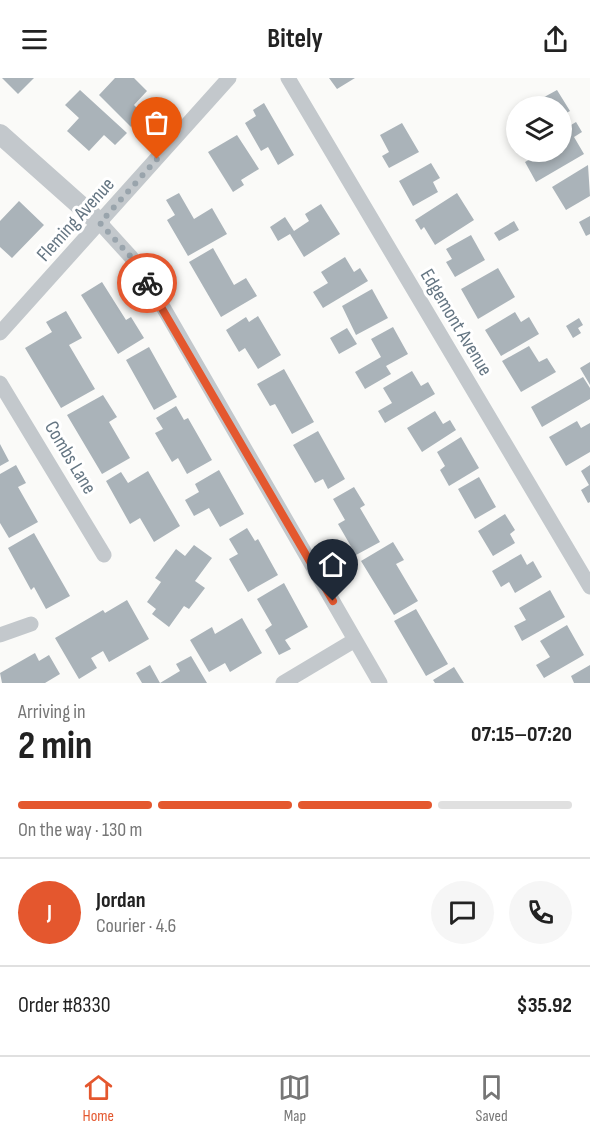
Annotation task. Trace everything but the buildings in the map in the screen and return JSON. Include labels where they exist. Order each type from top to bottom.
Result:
[{"type":"street","name":"Fleming Avenue","points":[[0,333],[229,78]]},
{"type":"street","name":"Edgemont Avenue","points":[[288,78],[590,587]]},
{"type":"street","points":[[0,134],[100,223],[131,257],[163,307],[380,683]]},
{"type":"street","name":"Combs Lane","points":[[0,382],[105,555]]},
{"type":"street","points":[[0,635],[31,624]]},
{"type":"street","points":[[283,683],[356,640]]},
{"type":"way so far","points":[[147,283],[131,257],[100,223],[157,159]]},
{"type":"route","points":[[147,283],[333,601]]}]
